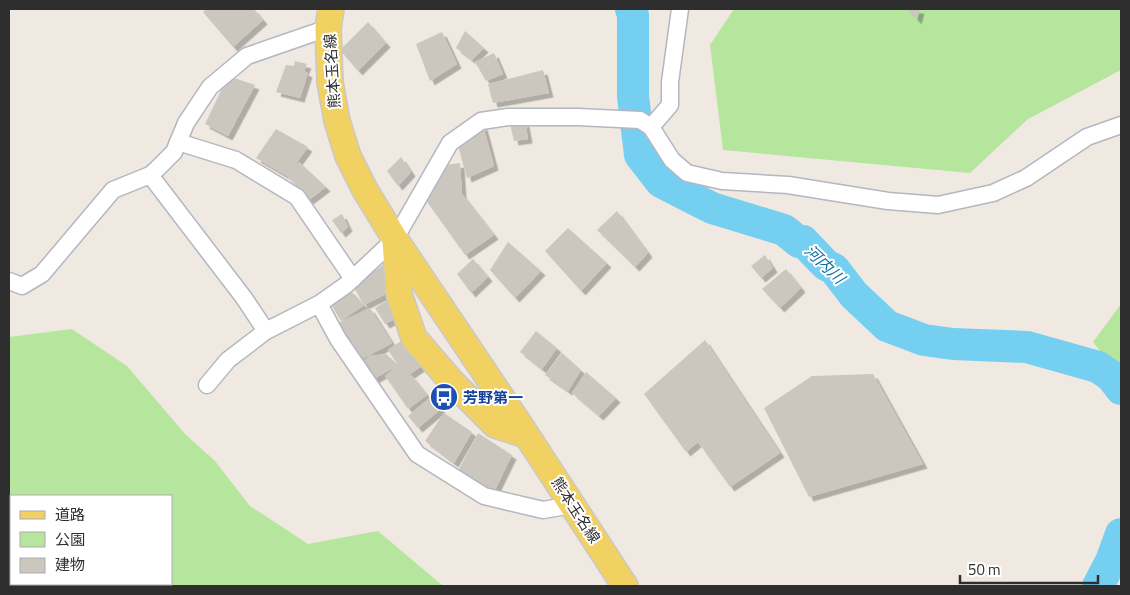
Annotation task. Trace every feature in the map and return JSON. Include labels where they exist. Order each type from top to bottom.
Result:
[{"type":"main road","name":"熊本玉名線","points":[[330,18],[330,82],[337,121],[348,156],[365,190],[395,239],[625,586]]},
{"type":"main road","name":"熊本玉名線","points":[[395,239],[399,294],[414,338],[451,381],[495,425],[526,435]]},
{"type":"street","points":[[651,127],[670,105],[670,82],[680,9]]},
{"type":"street","points":[[9,281],[22,286],[42,274],[113,190],[150,175],[174,152],[186,123],[210,87],[247,56],[330,18]]},
{"type":"street","points":[[207,384],[228,360],[266,331],[319,304],[353,279],[395,239],[450,143],[481,121],[508,117],[578,117],[640,120],[651,127],[672,160],[687,173],[722,181],[788,185],[888,202],[938,205],[992,194],[1026,178],[1087,137],[1121,125]]},
{"type":"street","points":[[178,142],[236,160],[297,197],[353,279]]},
{"type":"street","points":[[150,175],[244,298],[266,331]]},
{"type":"street","points":[[319,304],[338,339],[417,454],[484,496],[543,510],[572,505]]},
{"type":"green space","points":[[734,9],[1121,9],[1121,70],[1028,119],[970,173],[723,150],[710,45]]},
{"type":"green space","points":[[1121,304],[1121,378],[1093,342]]},
{"type":"green space","points":[[72,329],[127,366],[185,434],[215,461],[250,506],[308,544],[378,531],[443,586],[9,586],[9,337]]},
{"type":"building","points":[[206,9],[254,9],[263,20],[233,47],[203,12]]},
{"type":"building","points":[[906,9],[920,9],[917,20],[909,11]]},
{"type":"building","points":[[368,22],[386,43],[358,71],[340,50]]},
{"type":"building","points":[[465,31],[484,48],[472,60],[456,48]]},
{"type":"building","points":[[442,32],[457,64],[430,81],[416,44]]},
{"type":"building","points":[[494,53],[503,74],[486,81],[475,62]]},
{"type":"building","points":[[295,61],[307,64],[304,71],[308,73],[300,98],[276,92],[286,65],[294,66]]},
{"type":"building","points":[[543,70],[549,93],[493,103],[488,84]]},
{"type":"building","points":[[228,76],[255,85],[228,136],[205,124]]},
{"type":"building","points":[[525,122],[528,139],[514,141],[510,124]]},
{"type":"building","points":[[483,125],[494,166],[467,178],[456,139]]},
{"type":"building","points":[[276,129],[308,147],[290,172],[299,162],[326,187],[309,200],[287,176],[256,158]]},
{"type":"building","points":[[401,157],[411,172],[398,186],[387,171]]},
{"type":"building","points":[[460,163],[462,194],[494,235],[465,255],[425,199],[445,165]]},
{"type":"building","points":[[617,211],[648,253],[635,267],[597,230]]},
{"type":"building","points":[[342,214],[348,227],[341,233],[332,220]]},
{"type":"building","points":[[568,228],[607,263],[581,291],[545,251]]},
{"type":"building","points":[[508,242],[541,271],[515,298],[490,270]]},
{"type":"building","points":[[765,255],[773,268],[761,278],[751,266]]},
{"type":"building","points":[[473,259],[488,277],[471,293],[457,274]]},
{"type":"building","points":[[386,263],[392,291],[364,305],[353,286]]},
{"type":"building","points":[[786,269],[801,288],[780,308],[762,289]]},
{"type":"building","points":[[350,290],[364,305],[341,321],[330,303]]},
{"type":"building","points":[[391,298],[397,318],[385,324],[375,308]]},
{"type":"building","points":[[370,308],[392,343],[360,360],[336,324]]},
{"type":"building","points":[[536,331],[557,348],[542,369],[520,352]]},
{"type":"building","points":[[408,336],[426,363],[406,377],[411,375],[427,395],[408,409],[385,376],[398,365],[388,350]]},
{"type":"building","points":[[705,340],[780,453],[730,487],[698,442],[686,452],[644,394]]},
{"type":"building","points":[[562,353],[581,370],[568,391],[545,375]]},
{"type":"building","points":[[386,354],[398,365],[374,379],[362,362],[370,356]]},
{"type":"building","points":[[586,372],[616,398],[599,416],[572,393]]},
{"type":"building","points":[[873,374],[923,464],[809,497],[764,408],[812,376]]},
{"type":"building","points":[[432,396],[441,409],[418,428],[408,416]]},
{"type":"building","points":[[444,413],[472,432],[454,463],[425,441]]},
{"type":"building","points":[[478,433],[512,455],[494,492],[458,471]]},
{"type":"waterway","name":"河内川","points":[[631,9],[633,15],[633,96],[640,155],[661,182],[712,208],[784,230],[799,242],[803,241],[826,265],[834,269],[854,295],[887,326],[924,340],[953,344],[1027,347],[1098,367],[1111,376],[1121,389]]},
{"type":"waterway","name":"河内川","points":[[1098,586],[1112,559],[1121,534]]},
{"type":"place","name":"芳野第一","points":[[444,397]]}]
